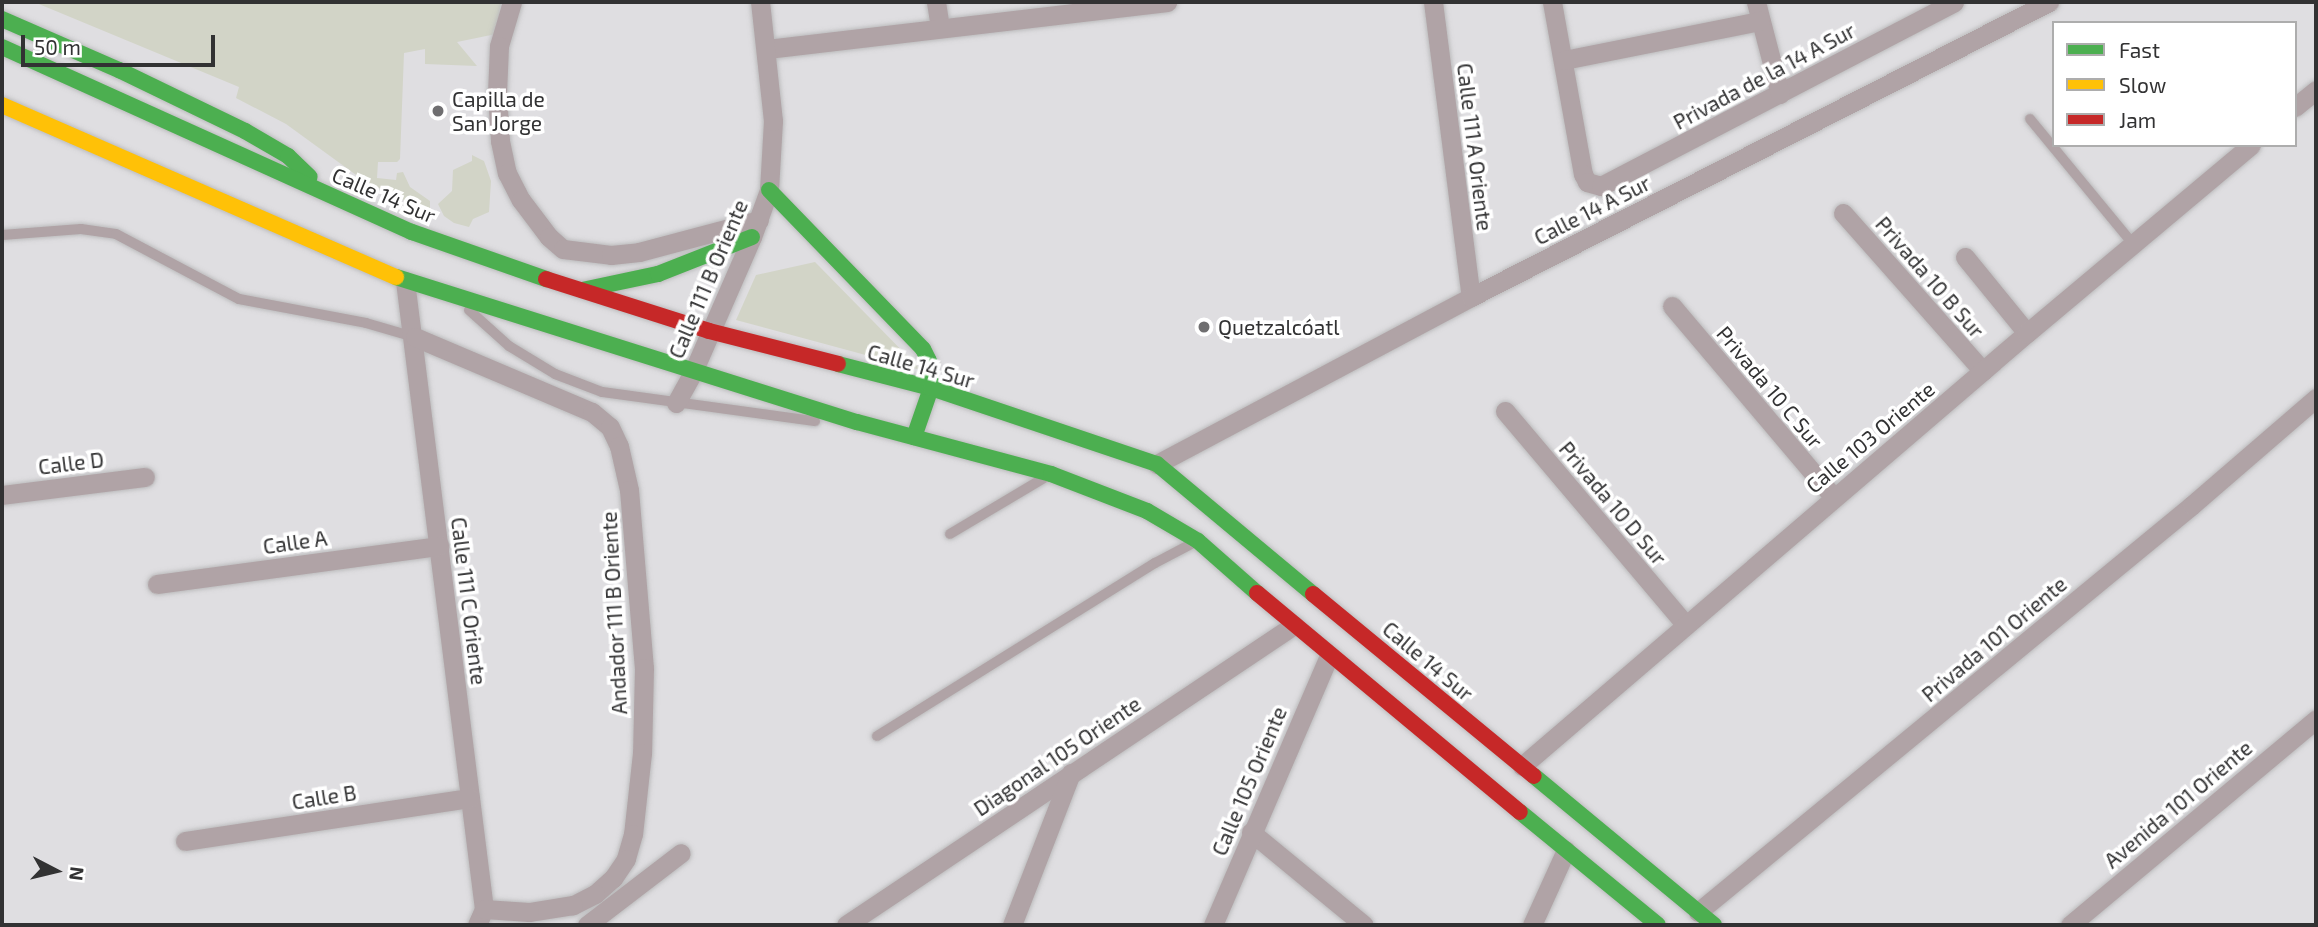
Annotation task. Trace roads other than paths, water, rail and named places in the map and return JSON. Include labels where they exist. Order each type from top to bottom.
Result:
[{"type":"main road","points":[[2,19],[120,70],[245,131],[288,156],[320,191]]},
{"type":"main road","name":"Calle 14 Sur","points":[[2,47],[412,232],[580,291],[709,331],[931,388],[1157,464],[1714,925]]},
{"type":"main road","points":[[2,105],[405,281],[857,422],[1051,474],[1147,511],[1198,541],[1329,656],[1658,925]]},
{"type":"main road","points":[[2,122],[54,129]]},
{"type":"main road","points":[[769,190],[923,349],[929,361],[931,388],[914,437]]},
{"type":"main road","points":[[580,291],[658,274],[755,229]]},
{"type":"street","points":[[512,2],[499,47],[496,94],[500,141],[507,173],[521,200],[549,237],[564,249],[611,255],[755,229]]},
{"type":"street","name":"Calle 111 B Oriente","points":[[676,403],[693,372],[755,229],[769,190],[774,121],[760,2]]},
{"type":"street","points":[[936,2],[940,27]]},
{"type":"street","points":[[767,49],[1167,2]]},
{"type":"street","name":"Calle 111 A Oriente","points":[[1433,2],[1471,297]]},
{"type":"street","points":[[1552,2],[1564,60],[1758,11],[1780,94]]},
{"type":"street","name":"Calle 14 A Sur","points":[[1157,464],[1471,297],[2049,2]]},
{"type":"street","name":"Privada de la 14 A Sur","points":[[1564,60],[1583,174],[1592,185],[1610,182],[1949,3]]},
{"type":"street","points":[[2297,105],[2316,90]]},
{"type":"street","name":"Calle 103 Oriente","points":[[1521,766],[2249,147]]},
{"type":"street","name":"Privada 10 B Sur","points":[[1843,213],[1983,372]]},
{"type":"street","name":"Privada 10 B Sur","points":[[1965,257],[2027,333]]},
{"type":"street","name":"Calle 111 C Oriente","points":[[405,281],[415,337],[470,798],[481,917]]},
{"type":"street","name":"Privada 10 C Sur","points":[[1672,306],[1834,498]]},
{"type":"street","name":"Andador 111 B Oriente","points":[[415,337],[592,412],[610,428],[620,446],[629,491],[644,668],[642,753],[634,834],[626,859],[613,878],[595,894],[573,905],[481,917]]},
{"type":"street","name":"Privada 101 Oriente","points":[[1698,912],[2192,505],[2316,398]]},
{"type":"street","name":"Privada 10 D Sur","points":[[1505,411],[1686,625]]},
{"type":"street","name":"Calle D","points":[[2,495],[145,477]]},
{"type":"street","name":"Calle A","points":[[157,584],[439,545]]},
{"type":"street","name":"Diagonal 105 Oriente","points":[[846,925],[1294,625]]},
{"type":"street","name":"Calle 105 Oriente","points":[[1213,925],[1329,656]]},
{"type":"street","name":"Avenida 101 Oriente","points":[[2070,925],[2316,719]]},
{"type":"street","points":[[1012,925],[1071,773]]},
{"type":"street","name":"Calle B","points":[[185,841],[470,798]]},
{"type":"street","points":[[1251,832],[1363,925]]},
{"type":"street","points":[[1532,925],[1566,850]]},
{"type":"street","points":[[587,925],[681,853]]},
{"type":"lane","points":[[2030,119],[2052,146]]},
{"type":"lane","points":[[2053,147],[2134,245]]},
{"type":"lane","points":[[2,235],[81,229],[116,234],[239,299],[366,323],[415,337]]},
{"type":"lane","points":[[455,298],[509,346],[555,374],[602,392],[796,420],[857,422]]},
{"type":"lane","points":[[950,534],[1051,474]]},
{"type":"lane","points":[[877,736],[1155,563],[1198,541]]},
{"type":"place","name":"Capilla de San Jorge","points":[[438,111]]},
{"type":"place","name":"Quetzalcóatl","points":[[1204,327]]}]
